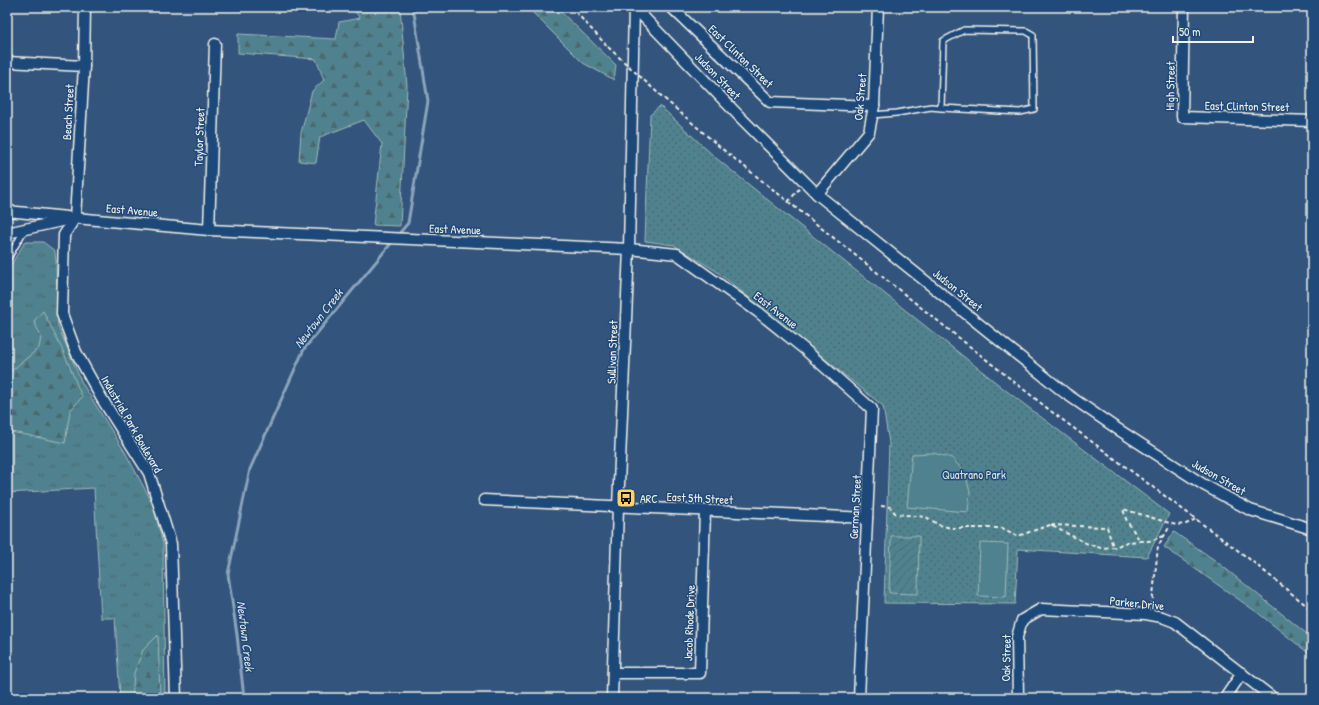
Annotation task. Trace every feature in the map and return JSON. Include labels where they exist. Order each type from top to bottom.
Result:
[{"type":"street","name":"Beach Street","points":[[75,218],[84,66],[85,7]]},
{"type":"street","name":"Judson Street","points":[[634,7],[817,194],[1065,393],[1204,485],[1250,510],[1312,529]]},
{"type":"street","name":"Sullivan Street","points":[[612,698],[618,507],[629,249],[634,7]]},
{"type":"street","name":"East Clinton Street","points":[[671,7],[770,102],[873,110]]},
{"type":"street","name":"Oak Street","points":[[817,194],[870,132],[873,110],[878,7]]},
{"type":"street","name":"High Street","points":[[1182,118],[1184,7]]},
{"type":"street","name":"Taylor Street","points":[[209,230],[215,44]]},
{"type":"street","points":[[7,62],[84,66]]},
{"type":"street","name":"East Clinton Street","points":[[1182,118],[1312,121]]},
{"type":"street","name":"East Avenue","points":[[7,211],[209,230],[629,249],[677,254],[758,312],[803,348]]},
{"type":"street","name":"East Avenue","points":[[7,233],[75,218]]},
{"type":"street","name":"Industrial Park Boulevard","points":[[75,218],[64,235],[62,314],[76,352],[102,399],[149,473],[171,544],[176,698]]},
{"type":"street","name":"German Street","points":[[803,348],[872,409],[858,698]]},
{"type":"street","name":"East 5th Street","points":[[484,500],[867,518]]},
{"type":"street","name":"Jacob Rhode Drive","points":[[613,673],[700,673],[705,511]]},
{"type":"street","name":"Parker Drive","points":[[1022,620],[1041,609],[1151,615],[1162,617],[1175,622],[1273,698]]},
{"type":"street","name":"Oak Street","points":[[1018,698],[1017,637],[1022,620]]},
{"type":"street","points":[[1225,698],[1242,673]]},
{"type":"lane","points":[[873,110],[897,113],[931,107],[941,108],[1020,112],[1034,108],[1033,35],[1026,31],[964,30],[943,41],[941,108]]},
{"type":"lane","points":[[7,260],[26,229]]},
{"type":"path","points":[[571,7],[608,47],[721,148],[1052,412],[1248,558],[1312,610]]},
{"type":"path","points":[[788,202],[806,182]]},
{"type":"path","points":[[881,506],[890,507],[896,514],[926,517],[939,525],[951,528],[1002,528],[1018,536],[1050,525],[1107,527],[1112,547]]},
{"type":"path","points":[[1140,542],[1126,519],[1123,509],[1176,525],[1186,524],[1196,519]]},
{"type":"path","points":[[1050,525],[1088,544],[1101,548],[1112,547],[1127,542],[1149,541],[1164,536]]},
{"type":"path","points":[[1151,615],[1158,546],[1170,526]]},
{"type":"green space","points":[[351,7],[400,7],[407,86],[400,226],[373,225],[382,144],[364,120],[320,137],[316,163],[299,161],[301,133],[312,91],[324,80],[316,59],[238,53],[238,34],[336,39],[339,22],[360,18]]},
{"type":"green space","points":[[527,7],[556,7],[616,65],[614,80],[583,63]]},
{"type":"green space","name":"Quatrano Park","points":[[660,106],[716,158],[820,242],[1008,392],[1169,514],[1147,557],[1018,549],[1015,604],[884,603],[889,443],[883,406],[716,271],[674,245],[645,241],[650,115]]},
{"type":"green space","points":[[25,242],[43,242],[55,251],[58,326],[82,383],[125,452],[153,504],[163,544],[165,698],[120,698],[115,618],[101,618],[94,488],[7,493],[7,271]]},
{"type":"green space","points":[[43,311],[64,353],[82,397],[70,411],[65,443],[7,431],[7,378],[10,372],[39,348],[41,337],[34,321]]},
{"type":"green space","points":[[933,453],[952,458],[965,473],[970,492],[968,512],[907,507],[912,454]]},
{"type":"green space","points":[[1174,532],[1216,561],[1312,638],[1312,656],[1258,613],[1164,547]]},
{"type":"green space","points":[[891,536],[919,536],[918,594],[889,593]]},
{"type":"green space","points":[[980,543],[1008,544],[1006,597],[978,596]]},
{"type":"green space","points":[[158,635],[160,698],[132,698],[134,673],[143,650]]},
{"type":"waterway","name":"Newtown Creek","points":[[397,236],[408,223],[428,101],[413,7]]},
{"type":"waterway","name":"Newtown Creek","points":[[244,698],[228,574],[250,469],[304,349],[393,241]]},
{"type":"place","name":"ARC","points":[[626,498]]}]
